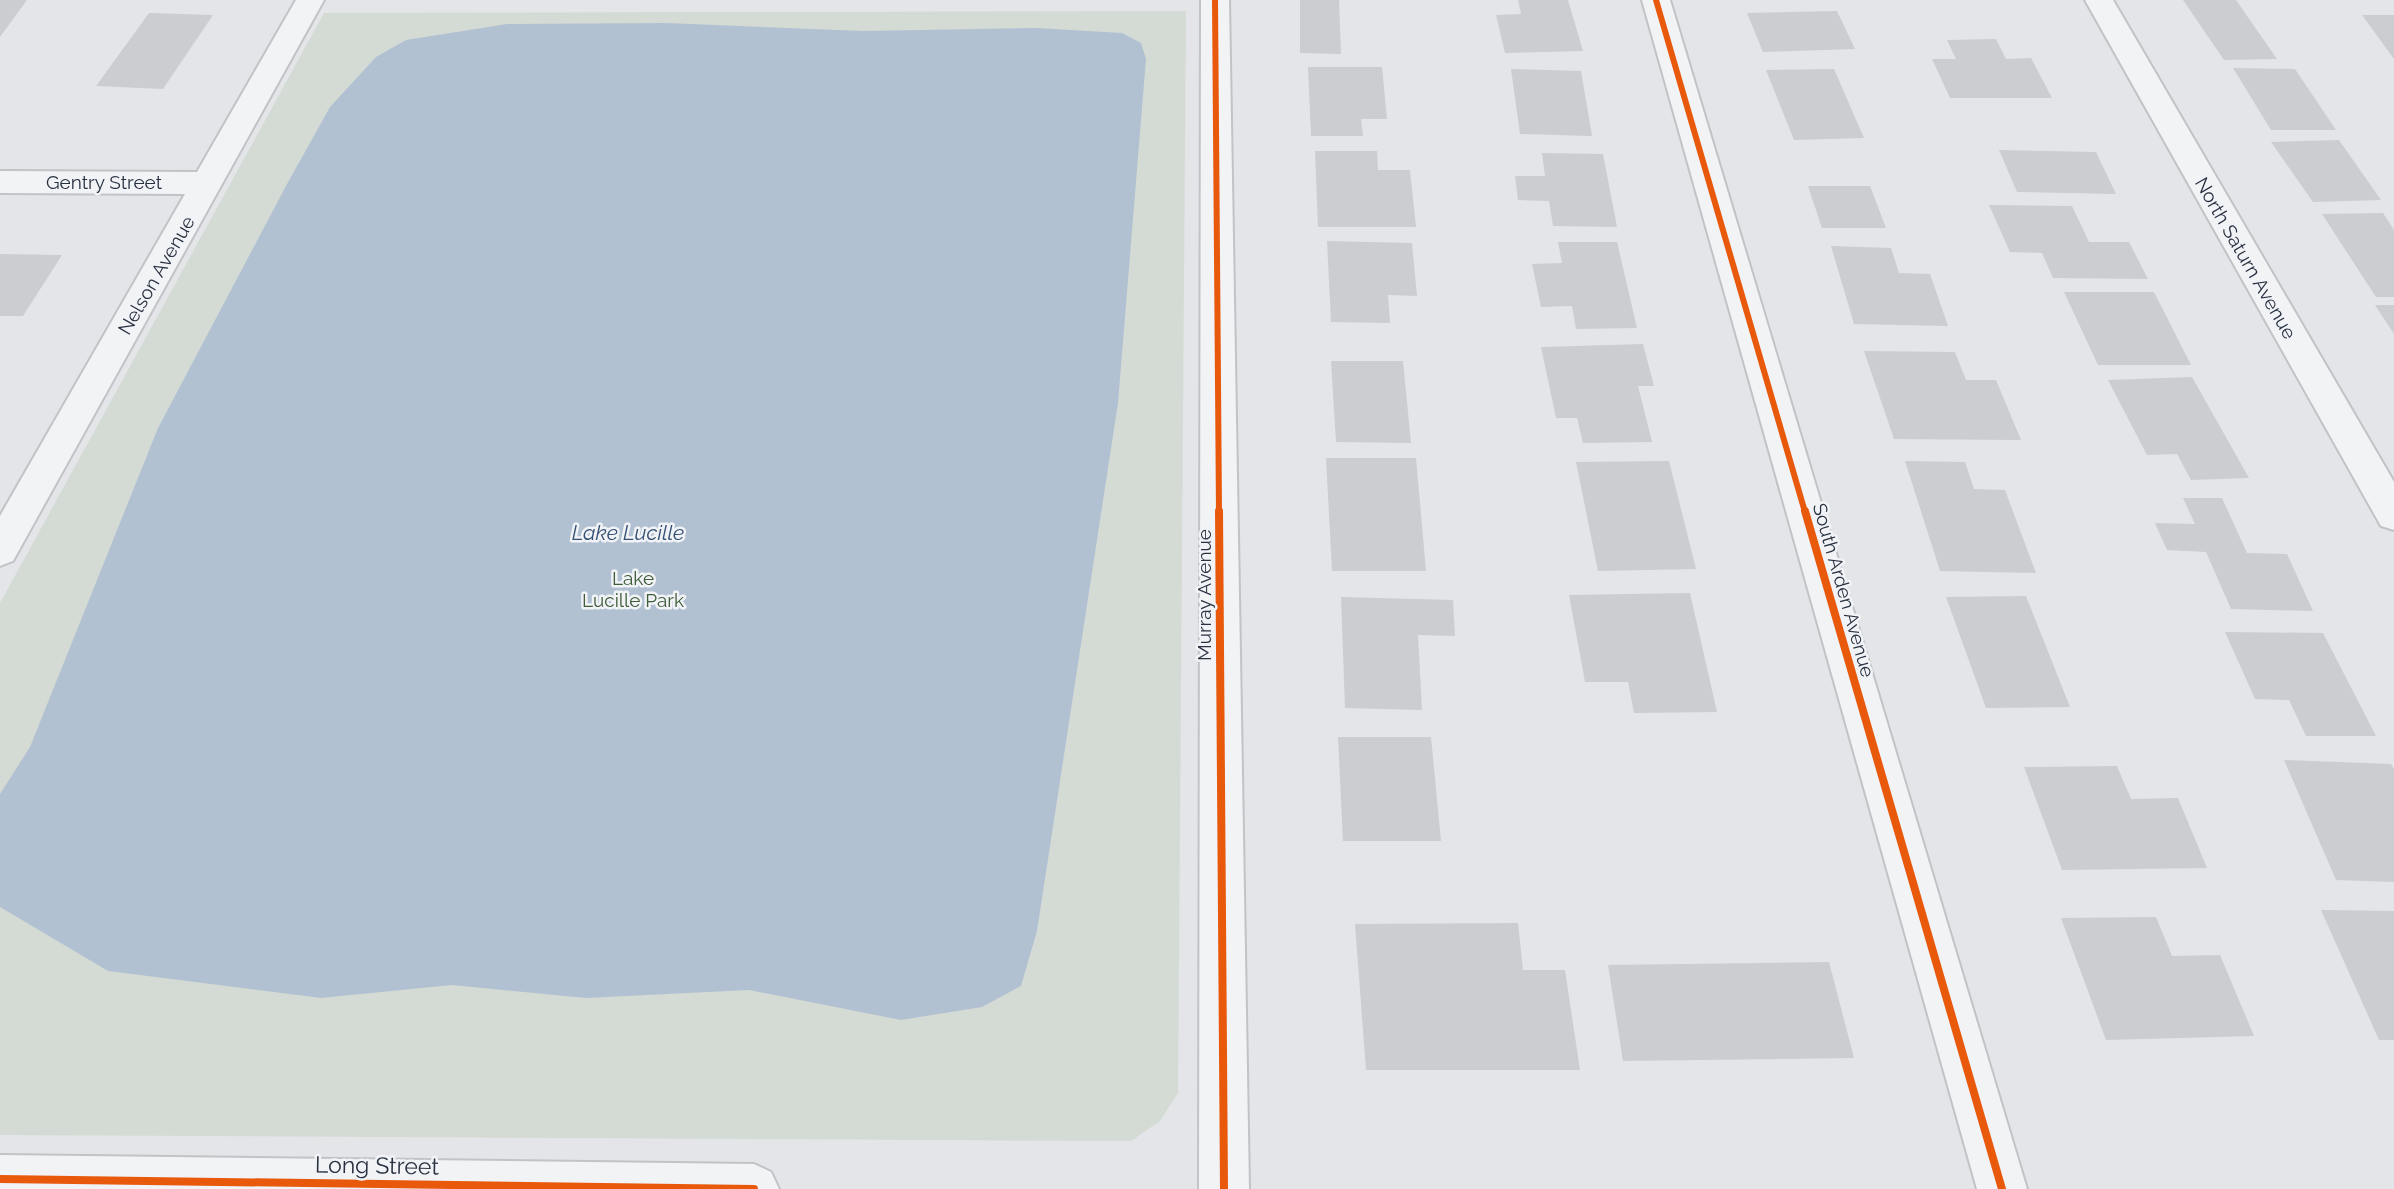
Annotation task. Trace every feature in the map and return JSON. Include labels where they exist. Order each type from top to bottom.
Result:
[{"type":"street","name":"Nelson Avenue","points":[[0,550],[310,0]]},
{"type":"street","name":"Murray Avenue","points":[[1215,0],[1224,1189]]},
{"type":"street","name":"South Arden Avenue","points":[[1656,0],[2002,1189]]},
{"type":"street","name":"North Saturn Avenue","points":[[2099,0],[2394,516]]},
{"type":"street","name":"Gentry Street","points":[[0,182],[209,183]]},
{"type":"street","name":"Long Street","points":[[0,1179],[754,1189]]},
{"type":"green space","name":"Lake Lucille","points":[[1186,11],[1178,1093],[1160,1121],[1131,1141],[0,1135],[0,603],[324,13]]},
{"type":"water","name":"Lake Lucille","points":[[666,23],[863,31],[1037,28],[1122,33],[1141,43],[1146,59],[1118,403],[1037,931],[1021,986],[982,1007],[901,1020],[749,990],[586,998],[452,985],[321,998],[108,971],[0,907],[0,794],[30,747],[158,428],[330,107],[376,57],[406,40],[507,24]]},
{"type":"building","points":[[0,0],[27,0],[0,37]]},
{"type":"building","points":[[1300,0],[1339,0],[1341,54],[1300,53]]},
{"type":"building","points":[[1518,0],[1568,0],[1583,51],[1505,53],[1496,15],[1521,14]]},
{"type":"building","points":[[2183,0],[2236,0],[2277,59],[2224,60]]},
{"type":"building","points":[[1837,11],[1855,49],[1763,52],[1747,13]]},
{"type":"building","points":[[149,13],[213,15],[163,89],[96,86]]},
{"type":"building","points":[[2362,15],[2394,15],[2394,59]]},
{"type":"building","points":[[1996,39],[2006,59],[2031,58],[2052,98],[1950,98],[1932,59],[1956,59],[1947,40]]},
{"type":"building","points":[[1308,67],[1382,67],[1387,119],[1361,119],[1363,136],[1311,136]]},
{"type":"building","points":[[2233,68],[2295,69],[2336,130],[2271,130]]},
{"type":"building","points":[[1511,69],[1581,71],[1592,136],[1520,134]]},
{"type":"building","points":[[1834,69],[1864,138],[1794,140],[1766,70]]},
{"type":"building","points":[[2339,140],[2381,200],[2313,202],[2271,142]]},
{"type":"building","points":[[1999,150],[2096,152],[2116,194],[2017,192]]},
{"type":"building","points":[[1315,151],[1377,151],[1378,170],[1410,170],[1416,227],[1318,227]]},
{"type":"building","points":[[1542,153],[1603,154],[1617,227],[1553,226],[1549,201],[1518,200],[1515,176],[1545,176]]},
{"type":"building","points":[[1808,186],[1870,186],[1886,228],[1822,228]]},
{"type":"building","points":[[1989,205],[2072,206],[2089,242],[2129,242],[2148,279],[2053,278],[2042,253],[2010,252]]},
{"type":"building","points":[[2383,213],[2394,230],[2394,297],[2376,297],[2322,214]]},
{"type":"building","points":[[1327,241],[1412,243],[1417,296],[1388,295],[1390,323],[1331,322]]},
{"type":"building","points":[[1558,242],[1617,242],[1637,328],[1576,329],[1572,306],[1541,307],[1532,264],[1562,263]]},
{"type":"building","points":[[1831,246],[1891,248],[1899,273],[1930,274],[1948,326],[1854,324]]},
{"type":"building","points":[[0,254],[62,255],[23,316],[0,316]]},
{"type":"building","points":[[2064,292],[2154,292],[2191,365],[2098,365]]},
{"type":"building","points":[[2375,305],[2394,305],[2394,334]]},
{"type":"building","points":[[1643,344],[1654,386],[1638,386],[1652,442],[1583,443],[1577,418],[1556,418],[1541,347]]},
{"type":"building","points":[[1864,351],[1955,352],[1966,380],[1996,380],[2021,440],[1894,439]]},
{"type":"building","points":[[1331,361],[1403,361],[1411,443],[1336,442]]},
{"type":"building","points":[[2192,377],[2249,478],[2191,480],[2177,454],[2147,455],[2108,380]]},
{"type":"building","points":[[1326,458],[1416,458],[1426,571],[1332,571]]},
{"type":"building","points":[[1669,461],[1696,569],[1598,571],[1576,462]]},
{"type":"building","points":[[1905,461],[1965,462],[1974,489],[2005,490],[2036,573],[1940,571]]},
{"type":"building","points":[[2183,498],[2222,498],[2247,553],[2287,554],[2313,611],[2231,609],[2206,552],[2167,550],[2155,523],[2195,524]]},
{"type":"building","points":[[1690,593],[1717,712],[1634,713],[1628,682],[1585,682],[1569,595]]},
{"type":"building","points":[[2026,596],[2070,707],[1986,708],[1946,597]]},
{"type":"building","points":[[1341,597],[1453,600],[1455,636],[1418,635],[1422,710],[1345,708]]},
{"type":"building","points":[[2225,632],[2323,633],[2376,736],[2306,736],[2289,700],[2255,699]]},
{"type":"building","points":[[1338,737],[1431,737],[1441,841],[1343,841]]},
{"type":"building","points":[[2284,760],[2391,764],[2394,769],[2394,882],[2336,880]]},
{"type":"building","points":[[2117,766],[2131,799],[2178,798],[2207,868],[2062,870],[2024,767]]},
{"type":"building","points":[[2321,910],[2394,911],[2394,1040],[2379,1040]]},
{"type":"building","points":[[2156,917],[2172,956],[2220,955],[2254,1036],[2106,1040],[2061,918]]},
{"type":"building","points":[[1518,923],[1523,970],[1565,970],[1580,1070],[1366,1070],[1355,924]]},
{"type":"building","points":[[1829,962],[1854,1058],[1623,1061],[1608,965]]},
{"type":"cycle path","points":[[1215,0],[1224,1189]]},
{"type":"cycle path","points":[[1656,0],[2002,1189]]},
{"type":"cycle path","points":[[0,1179],[754,1189]]},
{"type":"park label","name":"Lake Lucille Park","points":[[633,589]]}]
